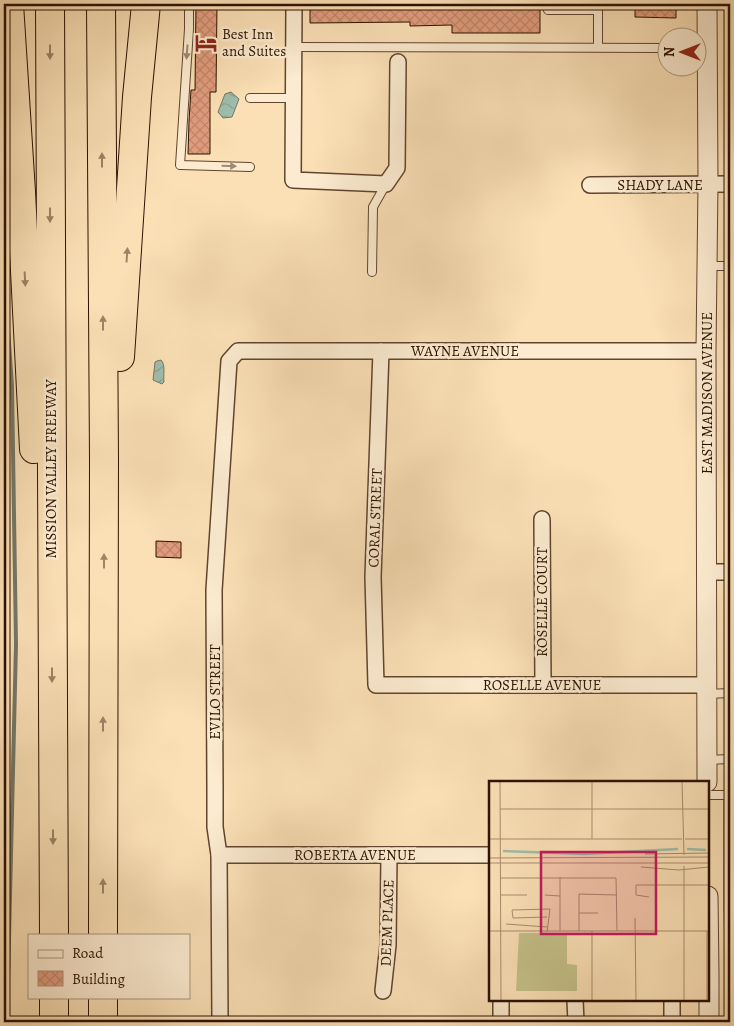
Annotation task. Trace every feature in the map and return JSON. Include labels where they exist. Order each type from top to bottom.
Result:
[{"type":"highway","points":[[9,4],[34,447],[52,633]]},
{"type":"highway","name":"MISSION VALLEY FREEWAY","points":[[50,4],[54,934]]},
{"type":"highway","points":[[101,4],[104,459],[103,934]]},
{"type":"highway","points":[[104,459],[116,412],[137,97],[146,4]]},
{"type":"highway","points":[[54,998],[54,1022]]},
{"type":"highway","points":[[103,998],[103,1022]]},
{"type":"street","points":[[294,4],[294,180],[386,184],[397,168],[398,62]]},
{"type":"street","name":"EAST MADISON AVENUE","points":[[707,4],[704,47],[708,184],[706,351],[707,781]]},
{"type":"street","name":"SHADY LANE","points":[[590,185],[730,184]]},
{"type":"street","name":"WAYNE AVENUE","points":[[228,361],[238,351],[706,351]]},
{"type":"street","name":"CORAL STREET","points":[[376,685],[373,578],[381,351]]},
{"type":"street","name":"EVILO STREET","points":[[220,1022],[219,855],[215,788],[214,590],[228,361]]},
{"type":"street","name":"ROSELLE COURT","points":[[542,519],[543,685]]},
{"type":"street","points":[[707,572],[730,572]]},
{"type":"street","name":"ROSELLE AVENUE","points":[[376,685],[543,685],[707,690]]},
{"type":"street","name":"ROBERTA AVENUE","points":[[219,855],[489,855]]},
{"type":"street","name":"DEEM PLACE","points":[[383,991],[388,944],[389,855]]},
{"type":"street","points":[[500,1022],[501,1001]]},
{"type":"street","points":[[576,1001],[576,1022]]},
{"type":"street","points":[[672,1001],[672,1022]]},
{"type":"street","points":[[708,1001],[708,1022]]},
{"type":"lane","points":[[190,4],[180,166],[250,167]]},
{"type":"lane","points":[[548,10],[598,10],[598,47]]},
{"type":"lane","points":[[294,47],[656,48]]},
{"type":"lane","points":[[250,98],[294,98]]},
{"type":"lane","points":[[372,272],[373,207],[386,184]]},
{"type":"lane","points":[[707,266],[730,266]]},
{"type":"lane","points":[[707,690],[730,694]]},
{"type":"lane","points":[[707,760],[730,760]]},
{"type":"lane","points":[[709,795],[730,795]]},
{"type":"green space","points":[[724,797],[730,797],[730,1022],[726,1022]]},
{"type":"water","points":[[231,92],[239,99],[232,117],[223,118],[218,112],[225,94]]},
{"type":"water","points":[[161,360],[164,367],[164,382],[162,384],[153,380],[155,362]]},
{"type":"building","name":"Best Inn and Suites","points":[[196,4],[217,4],[216,92],[210,92],[210,154],[188,154],[191,90],[195,90]]},
{"type":"building","points":[[310,4],[540,4],[540,33],[452,33],[452,25],[410,26],[410,22],[310,23]]},
{"type":"building","points":[[635,4],[676,4],[676,18],[635,17]]},
{"type":"building","points":[[156,541],[181,542],[181,558],[156,557]]},
{"type":"waterway","points":[[4,273],[12,386],[16,644],[7,1022]]},
{"type":"place","name":"Best Inn and Suites","points":[[206,43]]}]
